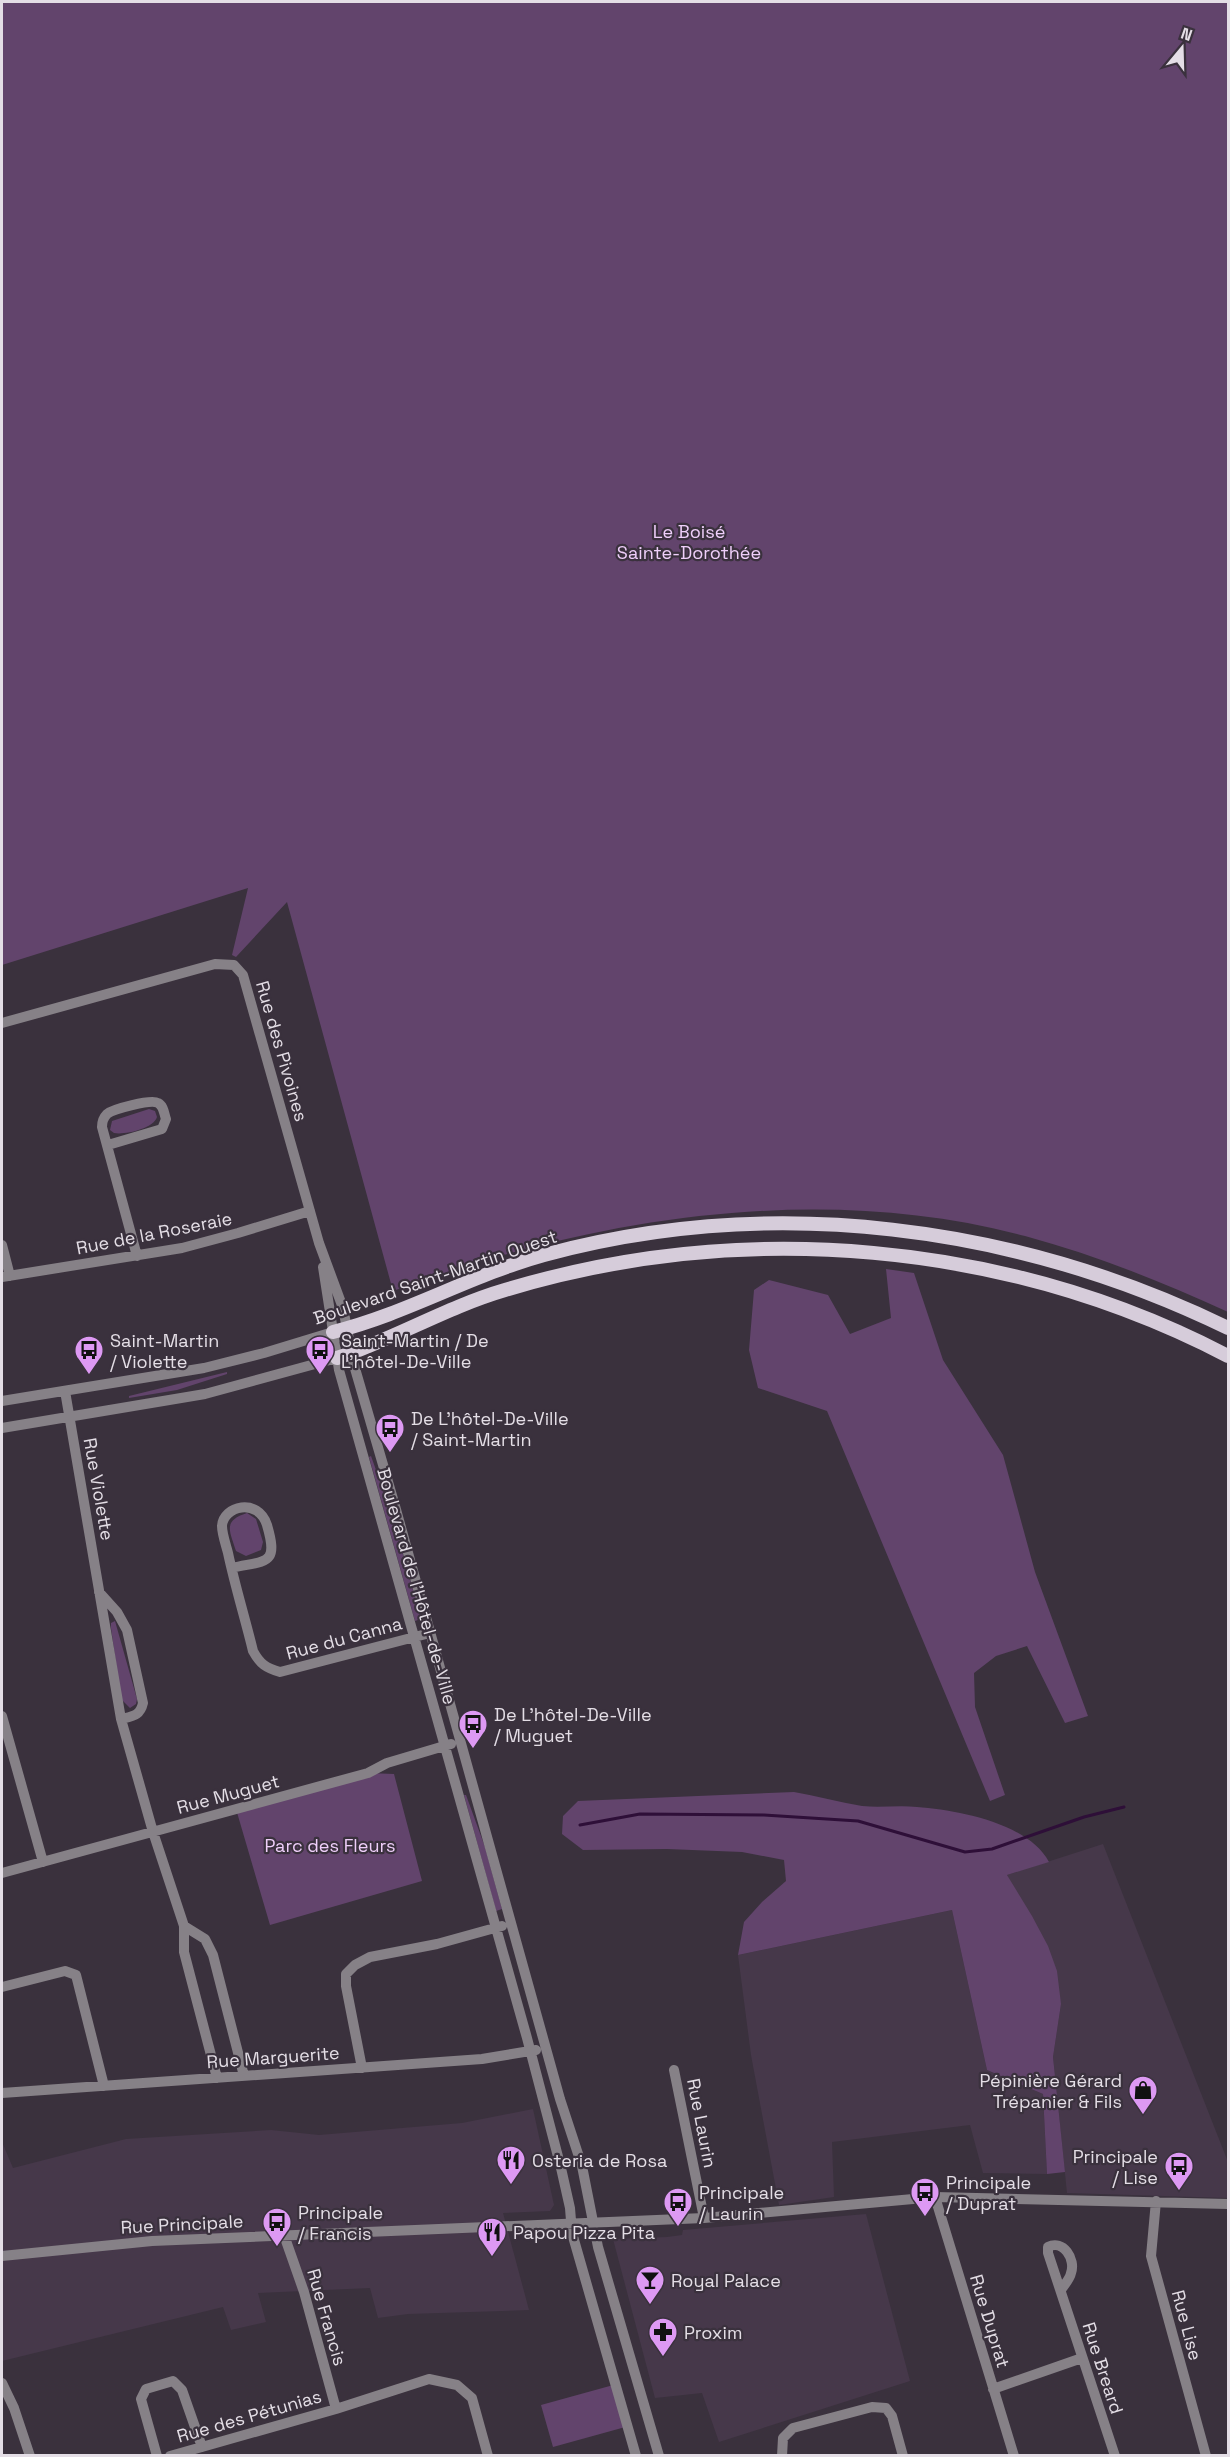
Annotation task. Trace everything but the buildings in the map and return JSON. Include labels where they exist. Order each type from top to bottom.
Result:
[{"type":"main road","name":"Boulevard Saint-Martin Ouest","points":[[340,1330],[508,1266],[552,1253],[662,1232],[781,1224],[896,1230],[1006,1248],[1116,1280],[1182,1306],[1228,1328]]},
{"type":"main road","name":"Boulevard Saint-Martin Ouest","points":[[337,1358],[486,1296],[551,1278],[672,1255],[792,1248],[912,1256],[1029,1279],[1125,1309],[1228,1356]]},
{"type":"street","name":"Rue des Pivoines","points":[[2,1023],[215,964],[234,965],[246,980],[319,1243]]},
{"type":"street","points":[[108,1146],[162,1129],[166,1119],[161,1106],[156,1102],[147,1102],[109,1113],[102,1123],[108,1146],[137,1256]]},
{"type":"street","name":"Rue de la Roseraie","points":[[6,1277],[137,1256],[238,1233],[310,1210]]},
{"type":"street","name":"Boulevard de l'Hôtel-de-Ville","points":[[319,1243],[340,1299],[337,1358],[530,2052],[561,2168],[572,2233],[612,2365],[636,2456]]},
{"type":"street","points":[[2,1245],[6,1277]]},
{"type":"street","name":"Boulevard de l'Hôtel-de-Ville","points":[[340,1330],[351,1353],[546,2048],[582,2166],[592,2223],[659,2456]]},
{"type":"street","name":"Boulevard Saint-Martin Ouest","points":[[2,1401],[223,1364],[340,1330]]},
{"type":"street","name":"Boulevard Saint-Martin Ouest","points":[[2,1428],[205,1394],[337,1358]]},
{"type":"street","name":"Rue Violette","points":[[65,1391],[121,1719],[153,1832],[184,1926],[184,1952],[218,2078]]},
{"type":"street","name":"Rue du Canna","points":[[231,1568],[266,1560],[271,1554],[273,1546],[266,1520],[259,1510],[250,1506],[231,1511],[222,1526],[231,1568],[253,1651],[260,1664],[267,1668],[280,1672],[430,1633]]},
{"type":"street","points":[[99,1592],[117,1612],[127,1630],[143,1703],[137,1715],[121,1719]]},
{"type":"street","points":[[2,1716],[43,1862]]},
{"type":"street","name":"Rue Muguet","points":[[2,1873],[368,1773],[387,1763],[460,1742]]},
{"type":"street","points":[[362,2068],[346,1986],[346,1974],[355,1965],[370,1957],[437,1944],[512,1924]]},
{"type":"street","points":[[184,1926],[205,1939],[213,1955],[244,2076]]},
{"type":"street","points":[[2,1987],[65,1971],[75,1975],[104,2086]]},
{"type":"street","name":"Rue Marguerite","points":[[2,2093],[488,2058],[546,2048]]},
{"type":"street","name":"Rue Laurin","points":[[674,2070],[704,2217]]},
{"type":"street","name":"Rue Principale","points":[[2,2256],[152,2241],[704,2217],[935,2197],[1228,2204]]},
{"type":"street","name":"Rue Duprat","points":[[935,2197],[1014,2456]]},
{"type":"street","name":"Rue Lise","points":[[1156,2201],[1151,2256],[1206,2456]]},
{"type":"street","name":"Rue Francis","points":[[284,2235],[304,2292],[336,2409]]},
{"type":"street","name":"Rue Breard","points":[[1061,2290],[1115,2456]]},
{"type":"street","points":[[599,2326],[620,2322]]},
{"type":"street","points":[[993,2389],[1082,2358]]},
{"type":"street","points":[[612,2365],[633,2360]]},
{"type":"street","name":"Rue des Pétunias","points":[[170,2456],[336,2409],[429,2379],[457,2385],[472,2398],[488,2456]]},
{"type":"street","points":[[157,2456],[141,2399],[146,2389],[166,2382],[173,2381],[182,2390],[202,2447]]},
{"type":"street","points":[[2,2383],[14,2408],[30,2456]]},
{"type":"street","points":[[782,2456],[783,2438],[793,2428],[872,2407],[886,2408],[892,2416],[903,2456]]},
{"type":"shaded area","points":[[1103,1844],[1228,2162],[1228,2198],[1067,2193],[1053,2057],[1061,2004],[1007,1875]]},
{"type":"shaded area","points":[[952,1910],[987,2070],[1043,2094],[1047,2174],[983,2173],[970,2125],[832,2142],[834,2197],[779,2205],[751,2055],[738,1955]]},
{"type":"shaded area","points":[[533,2109],[554,2205],[550,2211],[503,2213],[529,2310],[408,2314],[378,2318],[370,2288],[258,2293],[266,2322],[231,2330],[223,2307],[2,2361],[2,2142],[13,2168],[126,2139],[271,2130],[319,2135],[462,2123]]},
{"type":"shaded area","points":[[866,2214],[910,2381],[719,2442],[702,2393],[655,2398],[613,2239],[667,2237],[682,2235],[683,2230]]},
{"type":"green space","name":"Le Boisé Sainte-Dorothée","points":[[2,2],[1228,2],[1228,1312],[1128,1270],[1025,1236],[947,1220],[867,1211],[786,1210],[706,1216],[625,1227],[546,1244],[469,1265],[393,1291],[287,902],[236,957],[232,955],[248,888],[2,965]]},
{"type":"green space","points":[[149,1109],[155,1111],[157,1117],[145,1128],[125,1133],[114,1133],[110,1130],[112,1121]]},
{"type":"green space","points":[[886,1269],[914,1273],[943,1360],[1003,1455],[1035,1572],[1088,1716],[1065,1723],[1027,1646],[996,1656],[974,1673],[975,1707],[1005,1795],[990,1801],[827,1411],[758,1388],[749,1350],[754,1290],[769,1280],[828,1295],[850,1334],[891,1318]]},
{"type":"green space","points":[[227,1372],[227,1374],[177,1390],[129,1398],[129,1396]]},
{"type":"green space","points":[[371,1456],[392,1515],[421,1619],[415,1621],[369,1457]]},
{"type":"green space","points":[[247,1513],[256,1519],[263,1542],[261,1550],[246,1556],[236,1551],[230,1528],[234,1520]]},
{"type":"green space","points":[[115,1621],[137,1699],[136,1704],[130,1708],[121,1699],[111,1628],[111,1623]]},
{"type":"green space","name":"Parc des Fleurs","points":[[368,1773],[394,1774],[422,1881],[270,1925],[236,1809]]},
{"type":"green space","points":[[794,1792],[862,1806],[917,1807],[971,1815],[1009,1828],[1025,1837],[1049,1862],[1007,1875],[1048,1946],[1057,1971],[1061,2004],[1053,2057],[1065,2172],[1047,2174],[1043,2094],[987,2070],[952,1910],[738,1955],[744,1922],[786,1881],[784,1860],[742,1852],[667,1849],[583,1850],[562,1834],[563,1816],[578,1801]]},
{"type":"green space","points":[[464,1795],[466,1795],[485,1847],[502,1909],[496,1911]]},
{"type":"green space","points":[[617,2384],[629,2426],[553,2447],[541,2405]]},
{"type":"waterway","points":[[580,1825],[640,1814],[764,1815],[858,1821],[965,1852],[992,1849],[1084,1817],[1124,1807]]},
{"type":"place","name":"Saint-Martin / Violette","points":[[89,1376]]},
{"type":"place","name":"Saint-Martin / De L'hôtel-De-Ville","points":[[320,1376]]},
{"type":"place","name":"De L'hôtel-De-Ville / Saint-Martin","points":[[390,1454]]},
{"type":"place","name":"De L'hôtel-De-Ville / Muguet","points":[[473,1750]]},
{"type":"place","name":"Pépinière Gérard Trépanier & Fils","points":[[1143,2116]]},
{"type":"place","name":"Osteria de Rosa","points":[[511,2186]]},
{"type":"place","name":"Principale / Lise","points":[[1179,2192]]},
{"type":"place","name":"Principale / Duprat","points":[[925,2218]]},
{"type":"place","name":"Principale / Laurin","points":[[678,2228]]},
{"type":"place","name":"Principale / Francis","points":[[277,2248]]},
{"type":"place","name":"Papou Pizza Pita","points":[[492,2258]]},
{"type":"place","name":"Royal Palace","points":[[650,2306]]},
{"type":"place","name":"Proxim","points":[[663,2358]]}]
